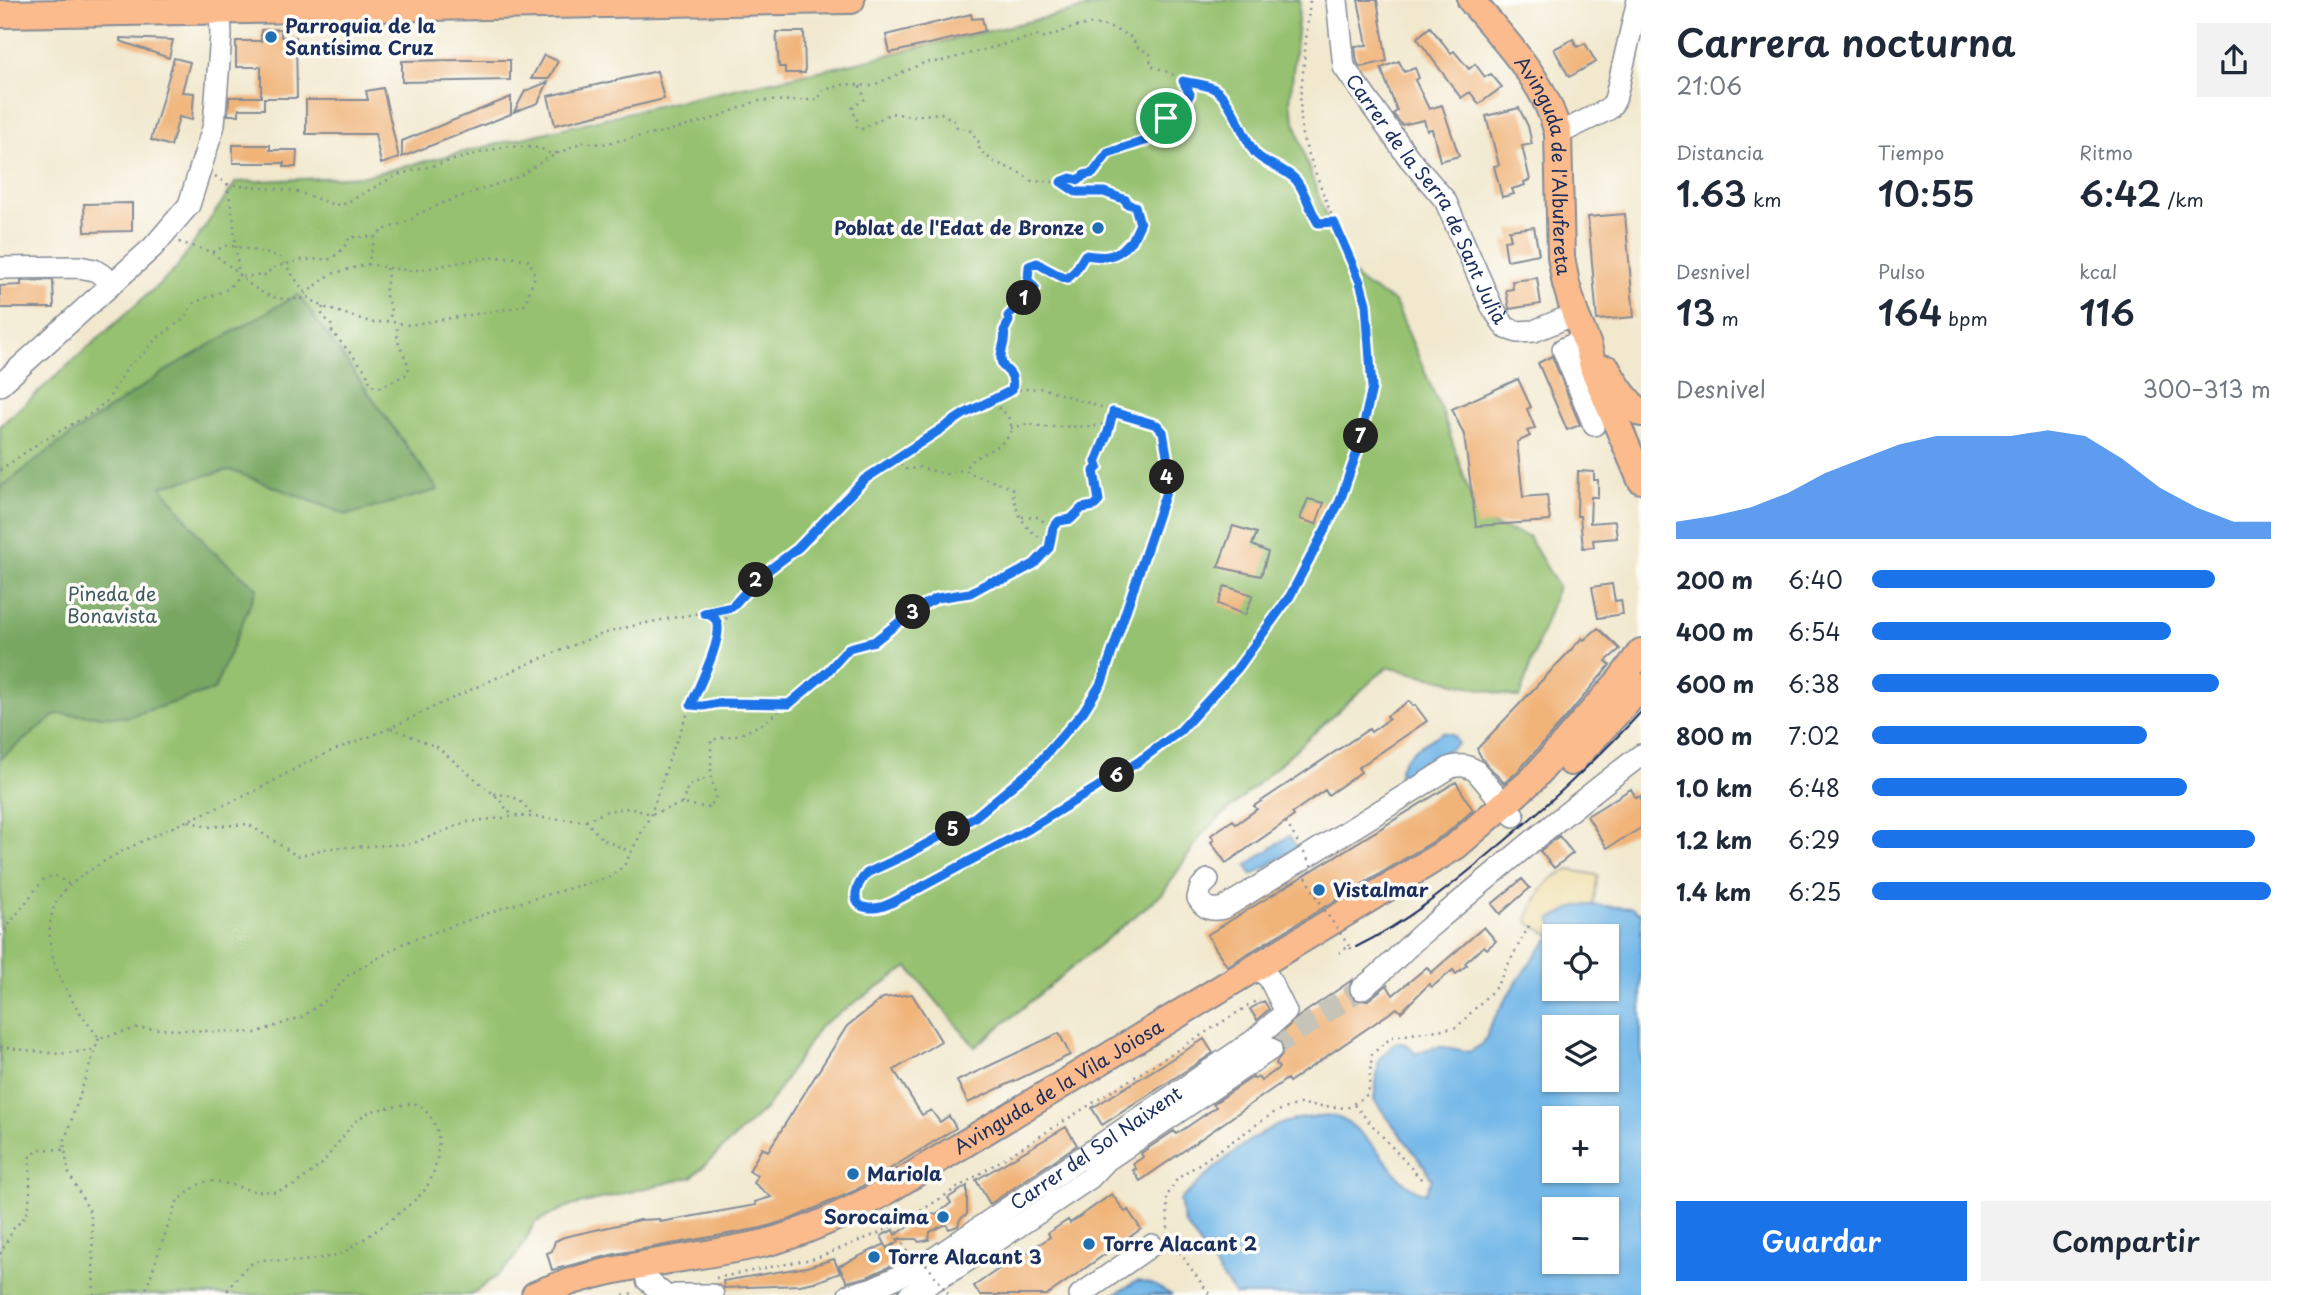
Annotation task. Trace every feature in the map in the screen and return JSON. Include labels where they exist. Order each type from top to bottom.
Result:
[{"type":"main road","points":[[6,9],[851,0]]},
{"type":"main road","name":"Avinguda de l'Albufereta","points":[[1471,0],[1534,78],[1554,116],[1558,134],[1561,257],[1575,314],[1587,342],[1594,370],[1641,480]]},
{"type":"main road","name":"Avinguda de l'Albufereta","points":[[1587,342],[1624,396],[1641,413]]},
{"type":"main road","name":"Avinguda de la Vila Joiosa","points":[[1509,811],[1532,780],[1621,679],[1641,652]]},
{"type":"main road","name":"Avinguda de la Vila Joiosa","points":[[581,1295],[656,1288],[770,1257],[816,1243],[891,1208],[1267,978],[1509,811],[1560,773],[1641,687]]},
{"type":"main road","name":"Avinguda de la Vila Joiosa","points":[[535,1295],[599,1275],[766,1242],[810,1229],[843,1214],[1267,978]]},
{"type":"street","name":"Carrer de la Serra de Sant Julià","points":[[1337,0],[1344,67],[1409,158],[1445,200],[1492,307],[1506,328],[1518,332],[1534,331],[1575,314]]},
{"type":"street","points":[[1558,134],[1609,108],[1615,100],[1638,0]]},
{"type":"street","points":[[0,385],[164,236],[189,205],[204,161],[211,34],[223,6]]},
{"type":"street","points":[[0,268],[79,267],[94,270],[114,282]]},
{"type":"street","points":[[1587,342],[1563,349],[1594,425]]},
{"type":"street","points":[[1361,989],[1374,980],[1415,939],[1586,796],[1641,755]]},
{"type":"street","points":[[1208,880],[1201,887],[1198,898],[1203,906],[1214,911],[1224,908],[1460,765],[1469,766],[1476,771],[1509,811]]},
{"type":"street","name":"Carrer del Sol Naixent","points":[[849,1295],[871,1289],[1252,1041],[1286,1012],[1267,978]]},
{"type":"street","name":"Carrer del Sol Naixent","points":[[909,1295],[956,1268],[1090,1178],[1107,1160],[1271,1049]]},
{"type":"street","points":[[1080,1295],[1159,1240]]},
{"type":"street","points":[[676,1295],[709,1287]]},
{"type":"path","points":[[99,1038],[136,1028],[255,1033],[302,1017],[329,998],[347,976],[404,943],[509,906],[609,877],[624,866],[633,853],[652,814],[691,705],[732,607],[758,578],[798,548],[865,479],[964,414],[1012,390],[1042,388],[1157,425],[1163,432],[1167,455],[1166,492],[1102,682],[1083,712],[1035,767],[975,817],[867,873],[856,888],[856,898],[859,903],[873,909],[901,898],[1029,829],[1138,762],[1180,731],[1237,669],[1290,596],[1340,501],[1358,449],[1372,388],[1366,304],[1360,282],[1302,136],[1300,102],[1310,0]]},
{"type":"path","points":[[368,264],[375,237],[383,230],[411,220],[445,202],[520,176],[544,160],[582,142],[615,142],[689,126],[757,101],[818,99],[821,90],[846,84],[860,85],[871,86],[924,63],[943,61],[1039,35],[1045,38],[1077,27],[1097,23],[1113,27],[1133,38],[1136,46],[1150,54],[1151,66],[1172,72],[1183,81],[1190,94],[1185,104],[1166,118],[1166,134],[1108,153],[1093,173],[1084,175],[1079,180],[1071,178],[1061,182],[1032,181],[993,161],[979,150],[980,144],[971,131],[957,127],[953,120],[941,113],[911,116],[891,113],[860,130],[853,107],[865,99],[860,85]]},
{"type":"path","points":[[1183,81],[1212,87],[1238,120],[1246,139],[1258,156],[1286,171],[1299,183],[1318,223],[1334,222]]},
{"type":"path","points":[[227,184],[295,191],[335,205],[344,204],[372,191],[397,175],[507,146],[540,148],[549,153],[561,153]]},
{"type":"path","points":[[204,161],[227,184],[239,277]]},
{"type":"path","points":[[1012,390],[1014,380],[1003,366],[1001,358],[1006,338],[1004,331],[1009,321],[1008,316],[1035,288],[1028,280],[1029,266],[1037,263],[1067,279],[1085,255],[1100,258],[1120,251],[1132,241],[1140,224],[1135,206],[1127,204],[1126,200],[1104,192],[1076,192],[1061,182]]},
{"type":"path","points":[[164,236],[212,252],[251,288],[270,296],[292,300],[305,298],[306,292],[331,274],[368,264],[415,271],[443,264],[518,257],[530,261],[535,276],[527,291],[524,306],[420,324],[387,321],[374,323],[323,307],[309,298],[306,292],[279,256],[228,245],[212,252]]},
{"type":"path","points":[[0,470],[107,401],[129,365],[156,339],[182,320],[194,303],[228,289],[239,277],[267,275],[271,268],[302,260],[331,259],[350,237],[375,237]]},
{"type":"path","points":[[386,267],[388,277],[385,293],[392,313],[387,321]]},
{"type":"path","points":[[323,307],[321,313],[333,327],[332,332],[366,371],[371,385],[381,387],[407,374],[410,367],[399,348],[396,336],[398,323]]},
{"type":"path","points":[[965,469],[968,462],[1006,441],[1010,428],[1009,418],[997,405],[987,403]]},
{"type":"path","points":[[187,821],[207,827],[248,824],[298,856],[329,848],[411,844],[467,822],[518,816],[586,821],[607,811],[629,808],[652,814],[682,804],[710,808],[716,796],[711,777],[711,740],[741,734],[764,723],[827,672],[849,648],[875,641],[916,609],[937,598],[970,593],[990,582],[1006,579],[1034,564],[1049,548],[1053,528],[1059,521],[1071,519],[1082,508],[1094,506],[1099,501],[1094,471],[1098,467],[1096,462],[1113,412]]},
{"type":"path","points":[[1010,428],[1028,424],[1045,427],[1098,426],[1111,422]]},
{"type":"path","points":[[895,458],[907,470],[918,467],[946,474],[965,469]]},
{"type":"path","points":[[965,469],[969,473],[1012,488],[1020,517],[1035,537],[1050,542]]},
{"type":"path","points":[[1020,517],[1038,517],[1053,528]]},
{"type":"path","points":[[99,1038],[77,1009],[57,970],[48,939],[55,903],[70,885],[97,866],[136,844],[254,791],[316,758],[391,728],[496,677],[599,635],[732,607]]},
{"type":"path","points":[[704,613],[715,618],[718,623],[718,636]]},
{"type":"path","points":[[691,705],[789,704]]},
{"type":"path","points":[[391,728],[437,747],[494,794],[509,812],[518,816]]},
{"type":"path","points":[[682,804],[688,786],[711,777]]},
{"type":"path","points":[[494,794],[506,794],[522,801],[533,817]]},
{"type":"path","points":[[586,821],[601,839],[633,853]]},
{"type":"path","points":[[1286,822],[1315,871],[1306,877],[1324,910],[1353,951]]},
{"type":"path","points":[[0,936],[43,880],[54,875],[70,885]]},
{"type":"path","points":[[1210,1295],[1159,1240],[1167,1196],[1177,1178],[1275,1112],[1299,1104],[1347,1108],[1368,1094],[1372,1054],[1392,1037],[1457,1027],[1496,987],[1531,924]]},
{"type":"path","points":[[1339,953],[1349,946]]},
{"type":"path","points":[[709,1287],[816,1258],[922,1210],[1267,978]]},
{"type":"path","points":[[94,1295],[92,1222],[89,1210],[68,1172],[64,1142],[99,1038]]},
{"type":"path","points":[[0,1047],[59,1054],[96,1049]]},
{"type":"path","points":[[144,1295],[176,1203],[192,1189],[203,1182],[216,1181],[254,1191],[275,1192],[295,1185],[322,1164],[355,1121],[370,1111],[412,1102],[417,1103],[427,1113],[438,1131],[438,1153],[424,1190],[356,1246],[336,1255],[285,1262],[273,1258],[258,1261],[243,1270],[224,1295]]},
{"type":"path","points":[[1353,1104],[1422,1180]]},
{"type":"path","points":[[0,1254],[14,1228],[26,1216],[30,1195],[30,1156],[41,1149],[67,1150]]},
{"type":"path","points":[[893,1225],[917,1259],[949,1295]]},
{"type":"green space","points":[[1120,0],[1300,0],[1290,103],[1306,161],[1343,262],[1360,282],[1395,302],[1443,414],[1479,521],[1528,536],[1558,586],[1519,698],[1387,667],[1203,833],[1163,893],[975,1047],[908,967],[820,1026],[767,1107],[692,1177],[567,1207],[534,1223],[522,1247],[509,1264],[471,1295],[0,1295],[0,426],[175,270],[236,182],[364,176],[651,107],[832,68]]},
{"type":"green space","name":"Pineda de Bonavista","points":[[298,294],[438,490],[347,515],[230,470],[161,486],[209,548],[257,588],[214,690],[127,717],[57,714],[0,759],[0,488],[59,443],[167,370]]},
{"type":"sand","points":[[1570,870],[1598,875],[1593,905],[1551,919],[1553,924],[1542,924],[1542,931],[1530,924],[1527,919],[1538,895],[1548,882]]},
{"type":"water","points":[[1443,732],[1453,735],[1458,744],[1400,779],[1402,763],[1407,756]]},
{"type":"water","points":[[1289,836],[1297,848],[1252,875],[1247,865]]},
{"type":"water","points":[[1589,905],[1632,908],[1641,912],[1641,1295],[1235,1295],[1184,1222],[1180,1200],[1227,1158],[1261,1133],[1279,1124],[1334,1116],[1355,1128],[1400,1178],[1412,1188],[1425,1193],[1432,1180],[1425,1167],[1374,1100],[1379,1059],[1397,1042],[1406,1044],[1416,1054],[1436,1047],[1469,1052],[1481,1045],[1508,995],[1542,948],[1542,1001],[1619,1001],[1619,924],[1552,924],[1550,919],[1576,906]]},
{"type":"water","points":[[1137,1281],[1152,1284],[1172,1295],[1113,1295]]},
{"type":"building","points":[[1358,0],[1377,0],[1387,61],[1360,67],[1357,62],[1355,46],[1367,45]]},
{"type":"building","points":[[971,14],[972,19],[982,18],[985,31],[890,53],[886,35]]},
{"type":"building","points":[[1430,27],[1451,53],[1454,51],[1469,69],[1475,64],[1485,77],[1491,74],[1502,87],[1479,104],[1470,92],[1461,98],[1417,38]]},
{"type":"building","points":[[281,29],[281,37],[296,37],[297,98],[264,98],[264,109],[239,109],[239,115],[228,115],[229,97],[261,97],[261,67],[236,67],[236,41],[261,41],[261,30]]},
{"type":"building","points":[[776,32],[804,32],[805,73],[785,73],[785,67],[779,67]]},
{"type":"building","points":[[120,38],[173,40],[169,58],[120,41]]},
{"type":"building","points":[[1573,39],[1577,47],[1585,43],[1596,62],[1569,77],[1554,49]]},
{"type":"building","points":[[544,55],[558,61],[549,79],[531,79]]},
{"type":"building","points":[[174,58],[190,62],[182,92],[194,93],[192,120],[179,117],[171,146],[151,140]]},
{"type":"building","points":[[510,60],[510,80],[402,82],[402,61]]},
{"type":"building","points":[[1399,61],[1404,72],[1415,68],[1419,78],[1415,80],[1429,109],[1442,105],[1459,156],[1440,161],[1432,129],[1427,130],[1424,120],[1402,125],[1393,114],[1397,111],[1381,68]]},
{"type":"building","points":[[657,71],[664,99],[555,125],[548,96]]},
{"type":"building","points":[[548,82],[538,103],[514,112],[525,91]]},
{"type":"building","points":[[383,88],[399,158],[381,164],[375,134],[306,134],[306,100],[368,100],[366,91]]},
{"type":"building","points":[[511,97],[511,114],[402,157],[402,141]]},
{"type":"building","points":[[1519,108],[1528,126],[1532,144],[1522,146],[1530,180],[1524,182],[1525,185],[1512,189],[1514,194],[1502,197],[1494,166],[1499,165],[1486,116]]},
{"type":"building","points":[[233,145],[270,145],[270,150],[297,150],[296,167],[284,167],[284,163],[233,163]]},
{"type":"building","points":[[132,203],[132,231],[85,232],[84,204]]},
{"type":"building","points":[[1625,214],[1634,317],[1597,320],[1588,217]]},
{"type":"building","points":[[1534,227],[1539,254],[1507,260],[1504,241],[1511,240],[1509,230]]},
{"type":"building","points":[[1537,278],[1541,304],[1509,309],[1506,290],[1513,289],[1512,281]]},
{"type":"building","points":[[53,280],[54,308],[0,308],[0,286],[21,285],[21,281]]},
{"type":"building","points":[[1552,356],[1580,425],[1567,430],[1538,363]]},
{"type":"building","points":[[1518,379],[1531,407],[1527,409],[1535,428],[1527,431],[1530,436],[1517,442],[1523,497],[1547,495],[1550,521],[1476,526],[1464,435],[1452,409]]},
{"type":"building","points":[[1578,471],[1594,472],[1594,480],[1598,480],[1598,497],[1591,497],[1590,523],[1615,521],[1617,538],[1593,540],[1594,547],[1583,548],[1580,516],[1577,516]]},
{"type":"building","points":[[1308,499],[1324,503],[1316,524],[1300,519]]},
{"type":"building","points":[[1233,526],[1257,533],[1252,545],[1268,552],[1261,576],[1218,567]]},
{"type":"building","points":[[1612,584],[1615,601],[1621,600],[1623,614],[1598,618],[1592,587]]},
{"type":"building","points":[[1225,586],[1253,595],[1245,615],[1218,604]]},
{"type":"building","points":[[1598,628],[1620,649],[1606,661],[1610,665],[1568,715],[1504,783],[1482,759],[1477,749],[1582,638],[1584,640]]},
{"type":"building","points":[[1409,701],[1427,721],[1358,768],[1361,772],[1328,795],[1325,790],[1292,813],[1294,816],[1226,863],[1211,842],[1214,840],[1211,835],[1233,820],[1236,824],[1257,809],[1254,806],[1369,729],[1371,732],[1389,719],[1387,716]]},
{"type":"building","name":"Vistalmar","points":[[1456,782],[1473,810],[1447,833],[1227,966],[1207,935]]},
{"type":"building","points":[[1631,789],[1636,798],[1641,796],[1641,828],[1607,848],[1587,816]]},
{"type":"building","points":[[1559,836],[1573,853],[1554,868],[1540,851]]},
{"type":"building","points":[[1522,879],[1530,888],[1500,914],[1492,904]]},
{"type":"building","points":[[1484,927],[1496,941],[1487,949],[1484,946],[1456,974],[1453,970],[1432,987],[1429,984],[1401,1012],[1397,1008],[1289,1082],[1287,1079],[1140,1181],[1133,1170],[1136,1169],[1133,1164],[1143,1157],[1141,1153],[1174,1131],[1176,1134],[1187,1127],[1216,1107],[1213,1104],[1253,1077],[1258,1077],[1261,1081],[1279,1068],[1276,1063],[1284,1047],[1277,1037],[1298,1017],[1352,980],[1348,991],[1357,1001],[1368,1000],[1387,985],[1393,995],[1427,967],[1431,973]]},
{"type":"building","points":[[912,994],[941,1041],[894,1070],[922,1115],[931,1110],[940,1122],[949,1116],[956,1128],[854,1191],[791,1219],[761,1228],[615,1254],[552,1270],[547,1253],[552,1251],[555,1241],[564,1237],[640,1220],[659,1219],[660,1222],[756,1205],[755,1202],[771,1197],[754,1183],[757,1176],[749,1171],[762,1148],[768,1151],[847,1026],[883,998]]},
{"type":"building","points":[[1264,1001],[1269,1009],[1257,1020],[1250,1009]]},
{"type":"building","points":[[1059,1033],[1070,1055],[968,1103],[957,1081]]},
{"type":"building","points":[[1204,1039],[1213,1053],[1102,1125],[1092,1108]]},
{"type":"building","points":[[1066,1127],[1077,1145],[990,1204],[976,1180]]},
{"type":"building","name":"Sorocaima","points":[[967,1186],[967,1214],[960,1219],[958,1226],[949,1229],[946,1224],[930,1232],[929,1240],[919,1242],[916,1239],[897,1239],[899,1242],[887,1248],[881,1236],[893,1230],[895,1235],[930,1213],[936,1215],[951,1203],[948,1198]]},
{"type":"building","name":"Torre Alacant 2","points":[[1112,1194],[1125,1212],[1128,1210],[1141,1229],[1047,1295],[980,1295],[974,1286],[1003,1266],[1001,1263],[1019,1251],[1022,1256],[1050,1237],[1048,1233],[1068,1220],[1070,1223]]},
{"type":"building","name":"Torre Alacant 3","points":[[885,1244],[895,1264],[867,1277],[847,1282],[839,1266]]},
{"type":"building","points":[[834,1259],[840,1273],[819,1281],[800,1285],[724,1288],[723,1281],[807,1267]]},
{"type":"tunnel","points":[[1271,1049],[1361,989]]},
{"type":"tram line","points":[[1356,947],[1408,917],[1472,868],[1567,786],[1641,712]]},
{"type":"place","name":"Parroquia de la Santísima Cruz","points":[[271,37]]},
{"type":"place","name":"Poblat de l'Edat de Bronze","points":[[1098,228]]},
{"type":"place","name":"Vistalmar","points":[[1319,890]]},
{"type":"place","name":"Mariola","points":[[853,1174]]},
{"type":"place","name":"Sorocaima","points":[[943,1217]]},
{"type":"place","name":"Torre Alacant 2","points":[[1089,1244]]},
{"type":"place","name":"Torre Alacant 3","points":[[874,1257]]},
{"type":"route","points":[[1183,81],[1212,87],[1238,120],[1246,139],[1258,156],[1277,165],[1299,183],[1318,223],[1334,222],[1360,282],[1366,304],[1372,388],[1358,449],[1340,501],[1290,596],[1237,669],[1180,731],[1138,762],[1029,829],[901,898],[880,907],[868,908],[859,903],[855,893],[858,883],[867,873],[975,817],[1035,767],[1083,712],[1102,682],[1166,492],[1167,455],[1163,432],[1157,425],[1113,412],[1093,477],[1099,501],[1094,506],[1082,508],[1071,519],[1059,521],[1053,528],[1049,548],[1034,564],[1006,579],[990,582],[970,593],[937,598],[916,609],[875,641],[849,648],[827,672],[789,704],[691,705],[719,629],[715,618],[704,613],[732,607],[758,578],[798,548],[865,479],[964,414],[1012,390],[1014,380],[1003,366],[1001,358],[1006,338],[1004,331],[1009,321],[1008,316],[1035,288],[1028,280],[1029,266],[1037,263],[1067,279],[1085,255],[1100,258],[1120,251],[1132,241],[1140,224],[1140,216],[1135,206],[1127,204],[1126,200],[1104,192],[1076,192],[1061,182],[1071,178],[1079,180],[1084,175],[1093,173],[1108,153],[1166,134],[1166,118],[1185,104],[1190,94],[1183,81]]}]
